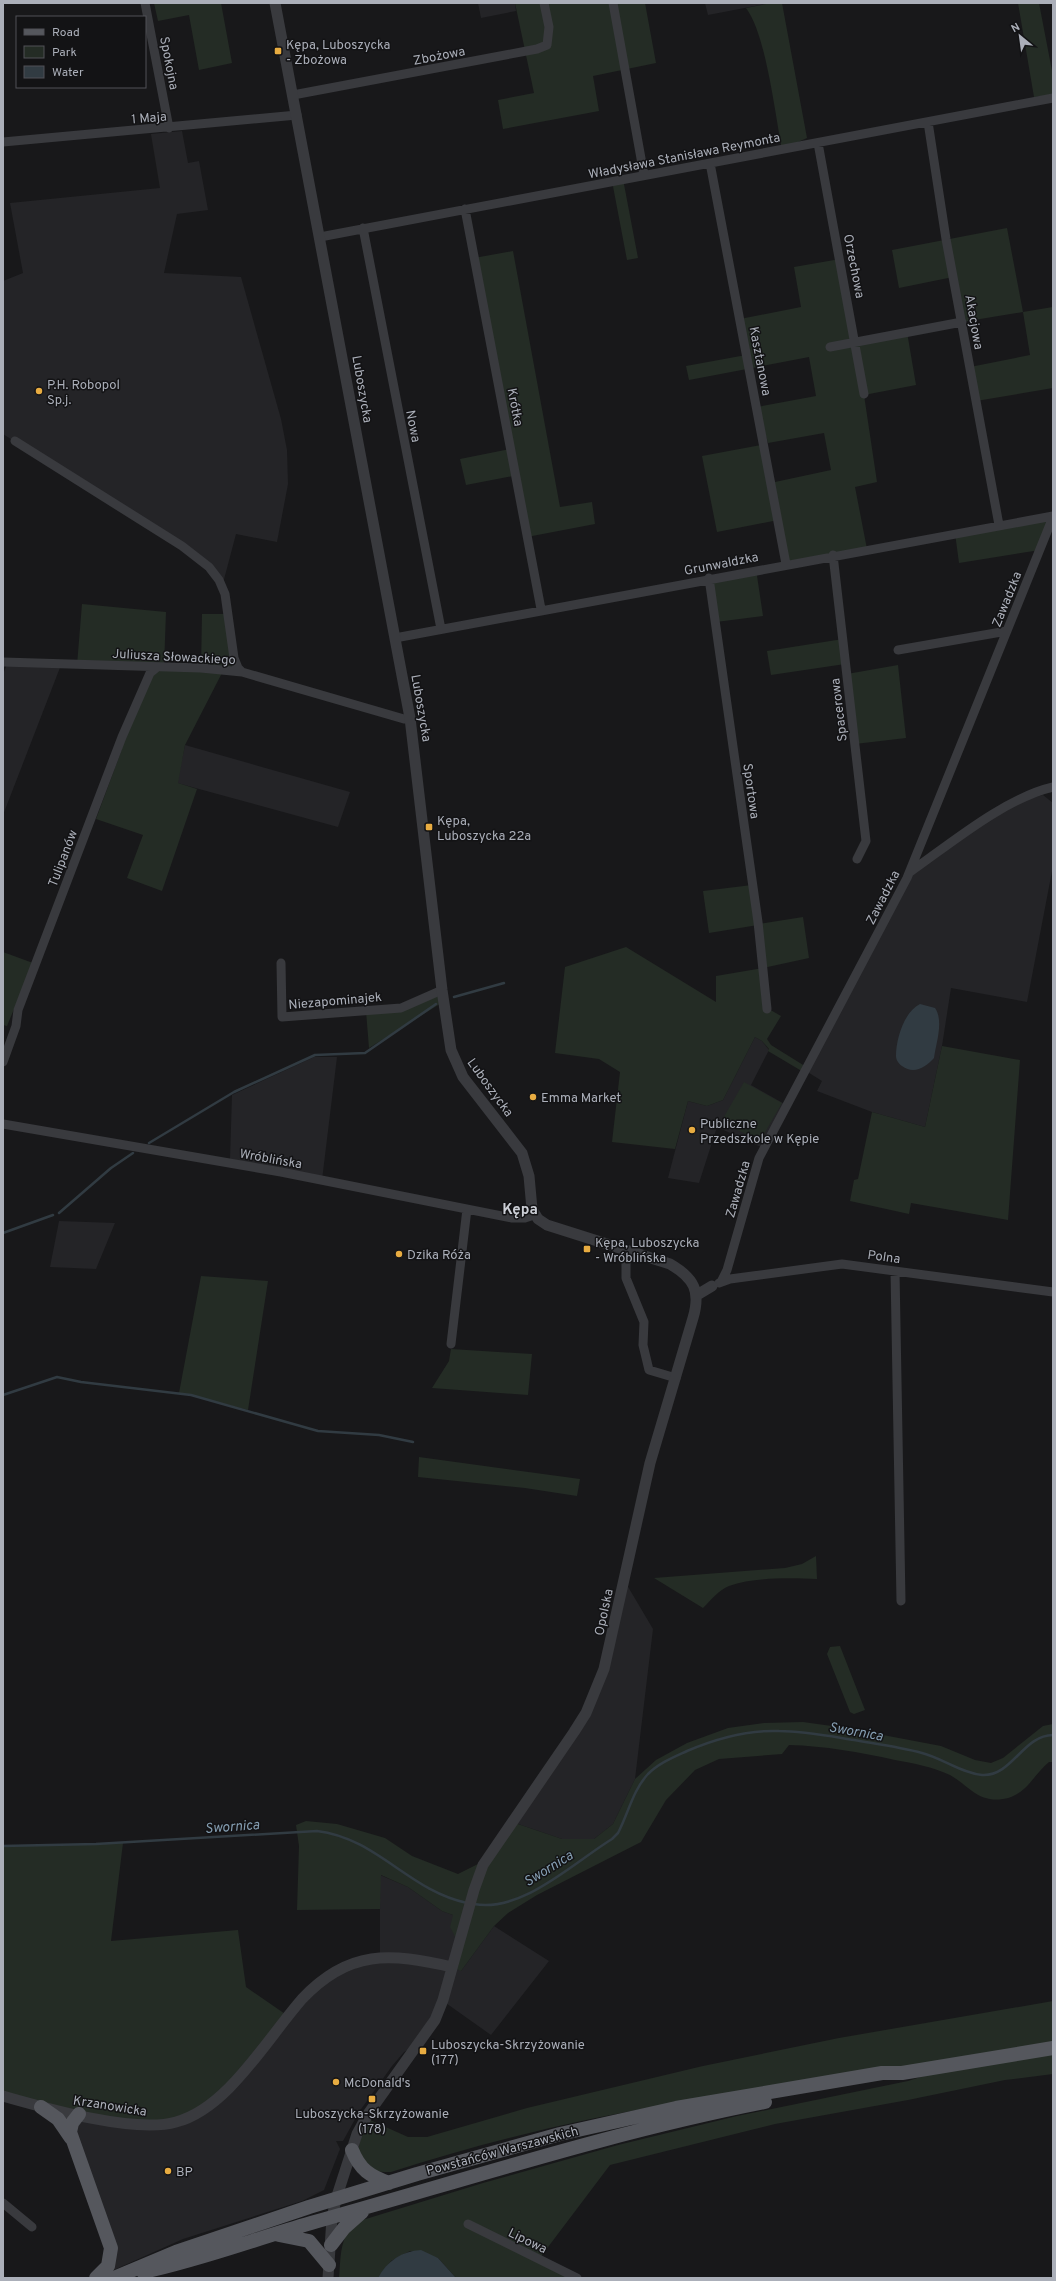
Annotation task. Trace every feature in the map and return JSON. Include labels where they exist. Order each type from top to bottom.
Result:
[{"type":"main road","name":"Powstańców Warszawskich","points":[[116,2278],[176,2252],[389,2182],[614,2121],[882,2073],[902,2073],[1053,2048]]},
{"type":"main road","name":"Powstańców Warszawskich","points":[[116,2278],[175,2266],[275,2234],[366,2209],[489,2171],[608,2138],[735,2108],[884,2080],[902,2073]]},
{"type":"main road","points":[[41,2107],[58,2119],[71,2138],[111,2248],[108,2266],[96,2278]]},
{"type":"main road","points":[[71,2138],[70,2127],[79,2114]]},
{"type":"main road","points":[[352,2150],[359,2165],[367,2174],[389,2182]]},
{"type":"main road","points":[[331,2245],[344,2228],[366,2209]]},
{"type":"main road","points":[[275,2234],[309,2241],[328,2271]]},
{"type":"street","name":"Spokojna","points":[[145,3],[169,128]]},
{"type":"street","name":"Luboszycka","points":[[275,3],[410,718],[447,1032],[458,1068],[522,1153],[526,1161],[530,1203],[534,1215]]},
{"type":"street","name":"Zbożowa","points":[[293,95],[537,49],[547,45],[549,27],[544,3]]},
{"type":"street","points":[[613,3],[644,175]]},
{"type":"street","name":"Władysława Stanisława Reymonta","points":[[320,237],[1053,98]]},
{"type":"street","name":"1 Maja","points":[[3,142],[169,128],[297,115]]},
{"type":"street","name":"Akacjowa","points":[[928,122],[962,322],[1000,525]]},
{"type":"street","name":"Orzechowa","points":[[818,143],[856,340],[864,394]]},
{"type":"street","name":"Kasztanowa","points":[[710,163],[786,564]]},
{"type":"street","name":"Krótka","points":[[465,210],[541,609]]},
{"type":"street","name":"Nowa","points":[[363,228],[441,629]]},
{"type":"street","points":[[830,347],[856,340],[962,322]]},
{"type":"street","points":[[15,441],[182,546],[209,566],[222,587],[234,658],[238,668],[242,672]]},
{"type":"street","name":"Grunwaldzka","points":[[395,638],[541,609],[1053,516]]},
{"type":"street","name":"Zawadzka","points":[[717,1284],[728,1270],[759,1158],[909,873],[1053,516]]},
{"type":"street","name":"Spacerowa","points":[[833,555],[866,841],[857,859]]},
{"type":"street","name":"Sportowa","points":[[709,578],[758,922],[767,1009]]},
{"type":"street","points":[[898,650],[1007,631]]},
{"type":"street","name":"Juliusza Słowackiego","points":[[3,662],[156,668],[201,668],[242,672],[404,719],[410,718]]},
{"type":"street","name":"Tulipanów","points":[[3,1062],[16,1026],[18,1010],[122,737],[150,673],[156,668]]},
{"type":"street","points":[[909,873],[981,822],[1017,802],[1053,788]]},
{"type":"street","name":"Niezapominajek","points":[[281,963],[282,1017],[401,1008],[442,990]]},
{"type":"street","name":"Wróblińska","points":[[3,1124],[281,1172],[512,1218],[525,1218],[534,1215]]},
{"type":"street","points":[[451,1344],[467,1209]]},
{"type":"street","points":[[534,1215],[547,1225],[660,1260],[677,1268],[693,1283],[697,1295],[717,1284]]},
{"type":"street","points":[[626,1250],[626,1278],[644,1322],[645,1360],[649,1370],[676,1378]]},
{"type":"street","name":"Polna","points":[[717,1284],[730,1279],[838,1264],[1053,1292]]},
{"type":"street","points":[[895,1271],[901,1601]]},
{"type":"street","name":"Opolska","points":[[332,2218],[336,2199],[352,2150],[368,2114],[435,2020],[474,1890],[486,1860],[574,1732],[586,1713],[598,1686],[610,1644],[650,1463],[676,1378],[695,1310],[697,1295]]},
{"type":"street","name":"Krzanowicka","points":[[3,2096],[41,2107],[136,2125],[166,2124],[196,2113],[228,2089],[302,1999],[312,1988],[332,1973],[353,1963],[386,1957],[408,1958],[452,1967]]},
{"type":"street","points":[[3,2203],[32,2227]]},
{"type":"street","points":[[328,2271],[332,2218]]},
{"type":"street","name":"Lipowa","points":[[468,2224],[578,2278]]},
{"type":"shaded area","points":[[478,3],[515,3],[516,11],[481,18]]},
{"type":"shaded area","points":[[705,3],[771,3],[708,15]]},
{"type":"shaded area","points":[[182,131],[188,163],[199,161],[208,210],[177,214],[164,273],[241,277],[281,419],[287,450],[288,484],[277,542],[236,534],[222,587],[209,567],[3,434],[3,281],[23,273],[10,203],[160,188],[151,134]]},
{"type":"shaded area","points":[[8,662],[61,665],[3,815],[3,674]]},
{"type":"shaded area","points":[[185,745],[350,792],[338,827],[177,783]]},
{"type":"shaded area","points":[[1043,795],[1053,803],[1053,866],[1027,1002],[951,988],[942,1046],[925,1127],[872,1112],[817,1091],[822,1081],[806,1071],[909,873],[1017,802]]},
{"type":"shaded area","points":[[755,1037],[762,1041],[769,1050],[751,1085],[788,1106],[765,1149],[717,1127],[699,1183],[668,1178],[688,1101],[707,1106],[723,1100]]},
{"type":"shaded area","points":[[314,1057],[337,1057],[322,1180],[230,1159],[232,1095]]},
{"type":"shaded area","points":[[59,1221],[115,1223],[96,1269],[50,1267]]},
{"type":"shaded area","points":[[624,1580],[653,1629],[635,1779],[613,1824],[594,1839],[562,1839],[512,1822],[586,1713]]},
{"type":"shaded area","points":[[380,1875],[408,1887],[442,1911],[453,1915],[459,1944],[461,1971],[494,1926],[549,1961],[491,2035],[443,2001],[422,2041],[404,2052],[359,2112],[343,2141],[336,2141],[340,2149],[324,2190],[302,2201],[183,2239],[98,2277],[110,2262],[70,2127],[79,2114],[166,2124],[312,1988],[380,1957]]},
{"type":"green space","points":[[154,3],[221,3],[232,63],[199,70],[189,15],[158,21]]},
{"type":"green space","points":[[515,3],[645,3],[656,63],[593,76],[599,111],[503,129],[498,100],[534,93]]},
{"type":"green space","points":[[771,3],[782,3],[807,138],[782,149],[764,55],[753,20],[746,8]]},
{"type":"green space","points":[[1018,3],[1039,3],[1053,76],[1053,95],[1034,97]]},
{"type":"green space","points":[[623,179],[638,258],[627,260],[612,181]]},
{"type":"green space","points":[[1007,228],[1023,312],[962,322],[953,277],[899,288],[892,250]]},
{"type":"green space","points":[[513,251],[560,507],[592,502],[595,524],[527,537],[513,476],[466,485],[460,459],[510,449],[474,258]]},
{"type":"green space","points":[[840,259],[856,340],[907,332],[916,385],[864,395],[877,482],[855,487],[867,549],[786,564],[778,520],[717,532],[702,456],[761,445],[775,482],[831,470],[824,433],[768,443],[757,407],[816,396],[809,357],[689,380],[686,366],[746,355],[740,319],[801,307],[794,267]]},
{"type":"green space","points":[[1053,307],[1053,388],[976,401],[970,367],[1030,355],[1023,312]]},
{"type":"green space","points":[[1053,516],[1040,550],[959,563],[955,533]]},
{"type":"green space","points":[[756,569],[763,616],[716,622],[709,578]]},
{"type":"green space","points":[[82,604],[166,612],[164,667],[201,668],[202,614],[227,614],[238,668],[223,671],[185,745],[178,783],[197,789],[162,891],[127,878],[143,835],[96,819],[122,749],[122,737],[156,668],[77,665]]},
{"type":"green space","points":[[843,639],[845,664],[771,675],[767,651]]},
{"type":"green space","points":[[898,665],[906,738],[855,744],[847,674]]},
{"type":"green space","points":[[752,885],[758,924],[803,917],[809,958],[763,968],[758,925],[709,933],[703,891]]},
{"type":"green space","points":[[626,947],[716,1002],[716,976],[763,968],[767,1008],[781,1016],[767,1039],[771,1045],[808,1068],[805,1073],[768,1051],[769,1049],[762,1041],[755,1037],[723,1100],[707,1106],[688,1101],[675,1149],[612,1142],[620,1072],[599,1059],[555,1053],[565,967]]},
{"type":"green space","points":[[3,952],[33,963],[7,1026],[3,1025]]},
{"type":"green space","points":[[442,990],[443,1002],[369,1048],[366,1011],[401,1008]]},
{"type":"green space","points":[[942,1046],[1020,1060],[1008,1220],[911,1203],[909,1214],[850,1201],[854,1180],[858,1179],[872,1112],[925,1127]]},
{"type":"green space","points":[[744,1082],[782,1103],[760,1141],[721,1122]]},
{"type":"green space","points":[[201,1276],[268,1281],[248,1410],[179,1393]]},
{"type":"green space","points":[[451,1349],[532,1354],[528,1395],[432,1388],[449,1361]]},
{"type":"green space","points":[[419,1457],[580,1479],[577,1496],[525,1488],[418,1477]]},
{"type":"green space","points":[[816,1556],[817,1579],[772,1579],[739,1583],[722,1590],[703,1608],[654,1578],[785,1568],[802,1564]]},
{"type":"green space","points":[[840,1646],[865,1710],[854,1714],[850,1712],[827,1654],[830,1647]]},
{"type":"green space","points":[[803,1722],[846,1728],[941,1746],[975,1760],[991,1763],[1003,1758],[1043,1726],[1053,1724],[1053,1762],[1049,1762],[1043,1767],[1029,1784],[1018,1793],[1011,1797],[994,1800],[980,1796],[950,1775],[937,1770],[916,1764],[842,1750],[789,1745],[782,1754],[719,1759],[695,1770],[666,1800],[641,1842],[537,1895],[508,1913],[494,1926],[461,1971],[452,1967],[459,1944],[450,1927],[453,1915],[442,1911],[408,1887],[381,1875],[380,1909],[297,1910],[299,1846],[296,1825],[306,1821],[337,1824],[385,1838],[412,1856],[458,1874],[486,1860],[512,1822],[562,1839],[594,1839],[613,1824],[635,1779],[656,1760],[687,1743],[728,1728],[764,1723]]},
{"type":"green space","points":[[123,1843],[111,1941],[238,1930],[246,1987],[288,2016],[207,2107],[154,2126],[3,2096],[3,1846]]},
{"type":"green space","points":[[1053,2001],[1053,2074],[1005,2080],[908,2100],[775,2124],[610,2165],[539,2259],[577,2278],[456,2278],[438,2258],[410,2251],[391,2261],[378,2278],[339,2278],[344,2241],[350,2228],[356,2222],[483,2183],[618,2145],[737,2116],[908,2081],[967,2062],[749,2091],[640,2109],[532,2132],[391,2172],[374,2170],[358,2150],[361,2137],[370,2120],[408,2137],[427,2137],[527,2108],[703,2066],[839,2038]]},
{"type":"water","points":[[920,1004],[935,1008],[939,1019],[939,1032],[934,1058],[924,1067],[911,1070],[906,1069],[898,1062],[896,1057],[896,1049],[899,1034],[905,1019],[914,1008]]},
{"type":"water","points":[[421,2250],[438,2258],[456,2278],[378,2278],[386,2267],[396,2258],[408,2252]]},
{"type":"waterway","points":[[454,997],[504,983]]},
{"type":"waterway","points":[[149,1143],[234,1092],[315,1055],[365,1053],[436,1004]]},
{"type":"waterway","points":[[59,1213],[111,1168],[133,1153]]},
{"type":"waterway","points":[[3,1233],[53,1215]]},
{"type":"waterway","points":[[3,1395],[57,1377],[81,1382],[191,1395],[318,1431],[379,1435],[413,1442]]},
{"type":"waterway","name":"Swornica","points":[[474,1904],[492,1905],[510,1901],[528,1894],[564,1872],[612,1839],[618,1833],[638,1787],[652,1770],[687,1751],[721,1739],[768,1731],[788,1731],[816,1734],[914,1751],[929,1755],[974,1774],[982,1775],[992,1774],[1002,1770],[1033,1742],[1043,1737],[1053,1735]]},
{"type":"waterway","name":"Swornica","points":[[3,1846],[96,1844],[317,1831],[338,1836],[358,1844],[428,1888],[446,1897],[467,1903]]},
{"type":"place","name":"Kępa, Luboszycka - Zbożowa","points":[[278,51]]},
{"type":"place","name":"P.H. Robopol Sp.j.","points":[[39,391]]},
{"type":"place","name":"Kępa, Luboszycka 22a","points":[[429,827]]},
{"type":"place","name":"Emma Market","points":[[533,1097]]},
{"type":"place","name":"Publiczne Przedszkole w Kępie","points":[[692,1130]]},
{"type":"place","name":"Kępa, Luboszycka - Wróblińska","points":[[587,1249]]},
{"type":"place","name":"Dzika Róża","points":[[399,1254]]},
{"type":"place","name":"Luboszycka-Skrzyżowanie (177)","points":[[423,2051]]},
{"type":"place","name":"McDonald's","points":[[336,2082]]},
{"type":"place","name":"Luboszycka-Skrzyżowanie (178)","points":[[372,2099]]},
{"type":"place","name":"BP","points":[[168,2171]]},
{"type":"district","name":"Kępa","points":[[520,1209]]}]
